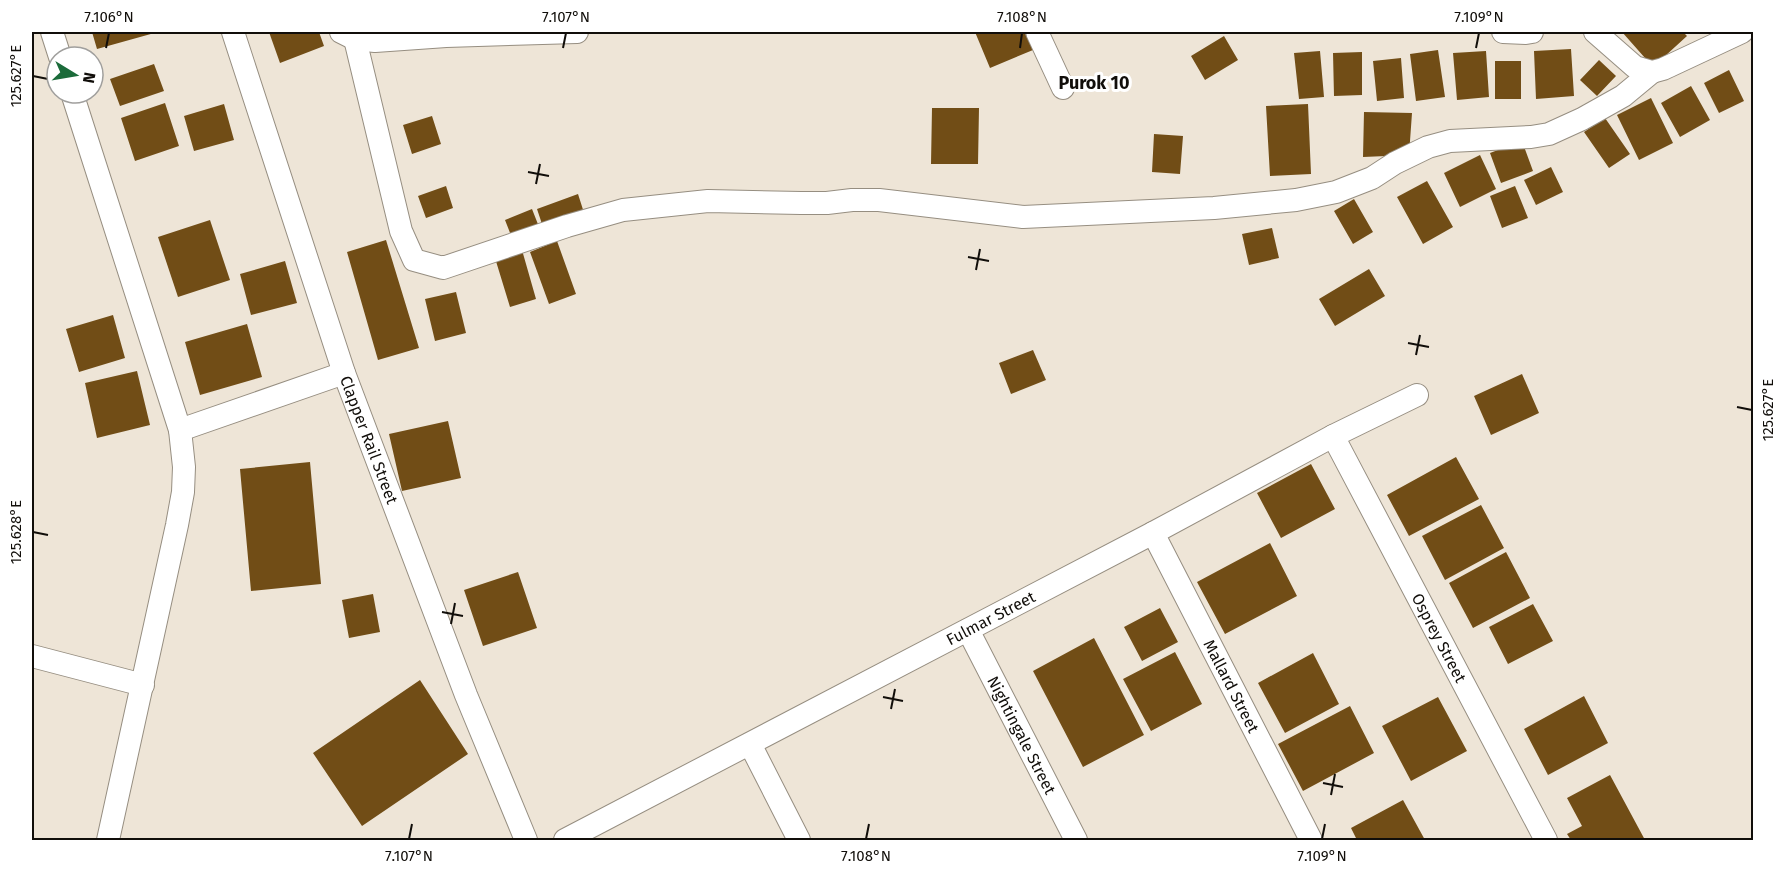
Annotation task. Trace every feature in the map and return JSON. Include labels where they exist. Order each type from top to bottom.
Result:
[{"type":"street","name":"Clapper Rail Street","points":[[233,32],[344,373],[466,695],[526,840]]},
{"type":"street","points":[[577,32],[446,34],[375,41],[348,35],[401,231],[414,260],[443,268],[567,226],[623,210],[708,201],[827,203],[879,200],[1023,217],[1214,208],[1296,200],[1336,192],[1372,178],[1395,163],[1428,147],[1450,141],[1549,134],[1623,96],[1644,70]]},
{"type":"street","points":[[1038,32],[1063,88]]},
{"type":"street","points":[[1503,32],[1532,32]]},
{"type":"street","points":[[1595,32],[1644,70],[1663,69],[1742,32]]},
{"type":"street","points":[[76,105],[180,430],[184,467],[183,492],[177,525],[108,840]]},
{"type":"street","points":[[180,430],[344,373]]},
{"type":"street","name":"Fulmar Street","points":[[565,840],[1333,436],[1417,395]]},
{"type":"street","name":"Osprey Street","points":[[1333,436],[1546,840]]},
{"type":"street","name":"Mallard Street","points":[[1153,532],[1311,840]]},
{"type":"street","name":"Nightingale Street","points":[[968,630],[1076,840]]},
{"type":"street","points":[[32,656],[143,685]]},
{"type":"street","points":[[750,744],[799,840]]},
{"type":"building","points":[[92,32],[158,32],[105,47],[96,45]]},
{"type":"building","points":[[269,32],[319,32],[324,46],[280,63]]},
{"type":"building","points":[[975,32],[1025,32],[1033,50],[990,68]]},
{"type":"building","points":[[1622,32],[1683,32],[1687,36],[1653,67]]},
{"type":"building","points":[[1224,36],[1238,60],[1205,80],[1191,56]]},
{"type":"building","points":[[1571,49],[1574,96],[1536,99],[1534,51]]},
{"type":"building","points":[[1438,50],[1445,97],[1416,101],[1410,54]]},
{"type":"building","points":[[1320,51],[1324,97],[1299,99],[1294,53]]},
{"type":"building","points":[[1486,51],[1489,97],[1457,100],[1453,53]]},
{"type":"building","points":[[1362,52],[1362,95],[1334,96],[1333,53]]},
{"type":"building","points":[[1401,58],[1404,98],[1377,101],[1373,61]]},
{"type":"building","points":[[1599,60],[1616,76],[1597,96],[1580,80]]},
{"type":"building","points":[[1495,61],[1521,61],[1521,99],[1495,99]]},
{"type":"building","points":[[154,64],[164,91],[120,106],[110,79]]},
{"type":"building","points":[[1729,70],[1744,101],[1719,113],[1704,83]]},
{"type":"building","points":[[1691,86],[1710,120],[1680,137],[1661,103]]},
{"type":"building","points":[[1651,98],[1673,143],[1639,160],[1617,115]]},
{"type":"building","points":[[165,103],[179,146],[135,161],[121,118]]},
{"type":"building","points":[[224,104],[234,140],[194,151],[184,116]]},
{"type":"building","points":[[1308,104],[1311,174],[1270,176],[1266,106]]},
{"type":"building","points":[[932,108],[979,108],[978,164],[931,164]]},
{"type":"building","points":[[1364,112],[1412,113],[1409,155],[1363,157]]},
{"type":"building","points":[[432,116],[441,144],[412,154],[403,125]]},
{"type":"building","points":[[1605,118],[1630,154],[1609,168],[1584,132]]},
{"type":"building","points":[[1154,134],[1183,136],[1180,174],[1152,172]]},
{"type":"building","points":[[1522,141],[1533,171],[1501,183],[1490,153]]},
{"type":"building","points":[[1480,155],[1496,189],[1460,207],[1444,173]]},
{"type":"building","points":[[1551,167],[1563,192],[1536,205],[1524,180]]},
{"type":"building","points":[[1427,181],[1453,227],[1423,244],[1397,197]]},
{"type":"building","points":[[446,186],[453,208],[426,218],[418,196]]},
{"type":"building","points":[[1515,186],[1528,218],[1502,228],[1490,196]]},
{"type":"building","points":[[578,194],[586,219],[545,233],[537,209]]},
{"type":"building","points":[[1354,199],[1373,232],[1353,244],[1334,211]]},
{"type":"building","points":[[532,209],[543,237],[516,248],[505,220]]},
{"type":"building","points":[[210,220],[230,280],[178,297],[158,237]]},
{"type":"building","points":[[1272,228],[1279,258],[1249,265],[1242,234]]},
{"type":"building","points":[[386,240],[419,348],[378,360],[347,252]]},
{"type":"building","points":[[557,241],[576,294],[549,304],[530,252]]},
{"type":"building","points":[[522,250],[536,299],[510,307],[495,258]]},
{"type":"building","points":[[285,261],[297,303],[251,315],[240,274]]},
{"type":"building","points":[[1369,269],[1385,296],[1335,326],[1319,299]]},
{"type":"building","points":[[456,292],[466,333],[435,341],[425,299]]},
{"type":"building","points":[[113,315],[125,358],[79,372],[66,329]]},
{"type":"building","points":[[247,324],[262,377],[200,395],[185,342]]},
{"type":"building","points":[[1033,350],[1046,380],[1011,394],[999,363]]},
{"type":"building","points":[[137,371],[150,425],[97,438],[85,383]]},
{"type":"building","points":[[1522,374],[1539,413],[1491,435],[1474,396]]},
{"type":"building","points":[[448,421],[461,478],[402,491],[389,434]]},
{"type":"building","points":[[1456,457],[1479,499],[1409,536],[1387,495]]},
{"type":"building","points":[[310,462],[321,584],[251,591],[240,469]]},
{"type":"building","points":[[1311,464],[1335,509],[1281,538],[1257,493]]},
{"type":"building","points":[[1481,505],[1504,548],[1445,580],[1422,536]]},
{"type":"building","points":[[1270,543],[1297,596],[1225,634],[1197,582]]},
{"type":"building","points":[[1506,552],[1530,598],[1473,628],[1449,583]]},
{"type":"building","points":[[518,572],[537,628],[483,646],[464,590]]},
{"type":"building","points":[[373,594],[380,632],[349,638],[342,600]]},
{"type":"building","points":[[1533,604],[1553,641],[1508,664],[1489,627]]},
{"type":"building","points":[[1160,608],[1178,642],[1142,661],[1124,627]]},
{"type":"building","points":[[1094,638],[1144,735],[1083,767],[1033,671]]},
{"type":"building","points":[[1175,652],[1202,704],[1151,731],[1123,679]]},
{"type":"building","points":[[1313,653],[1339,704],[1285,733],[1258,683]]},
{"type":"building","points":[[420,680],[468,754],[362,826],[313,753]]},
{"type":"building","points":[[1584,696],[1608,743],[1548,775],[1524,729]]},
{"type":"building","points":[[1438,697],[1467,751],[1411,781],[1382,726]]},
{"type":"building","points":[[1350,706],[1374,753],[1303,791],[1278,744]]},
{"type":"building","points":[[1610,775],[1645,840],[1571,840],[1567,834],[1582,826],[1567,798]]},
{"type":"building","points":[[1403,800],[1425,840],[1357,840],[1351,828]]},
{"type":"district","name":"Purok 10","points":[[1094,83]]}]
